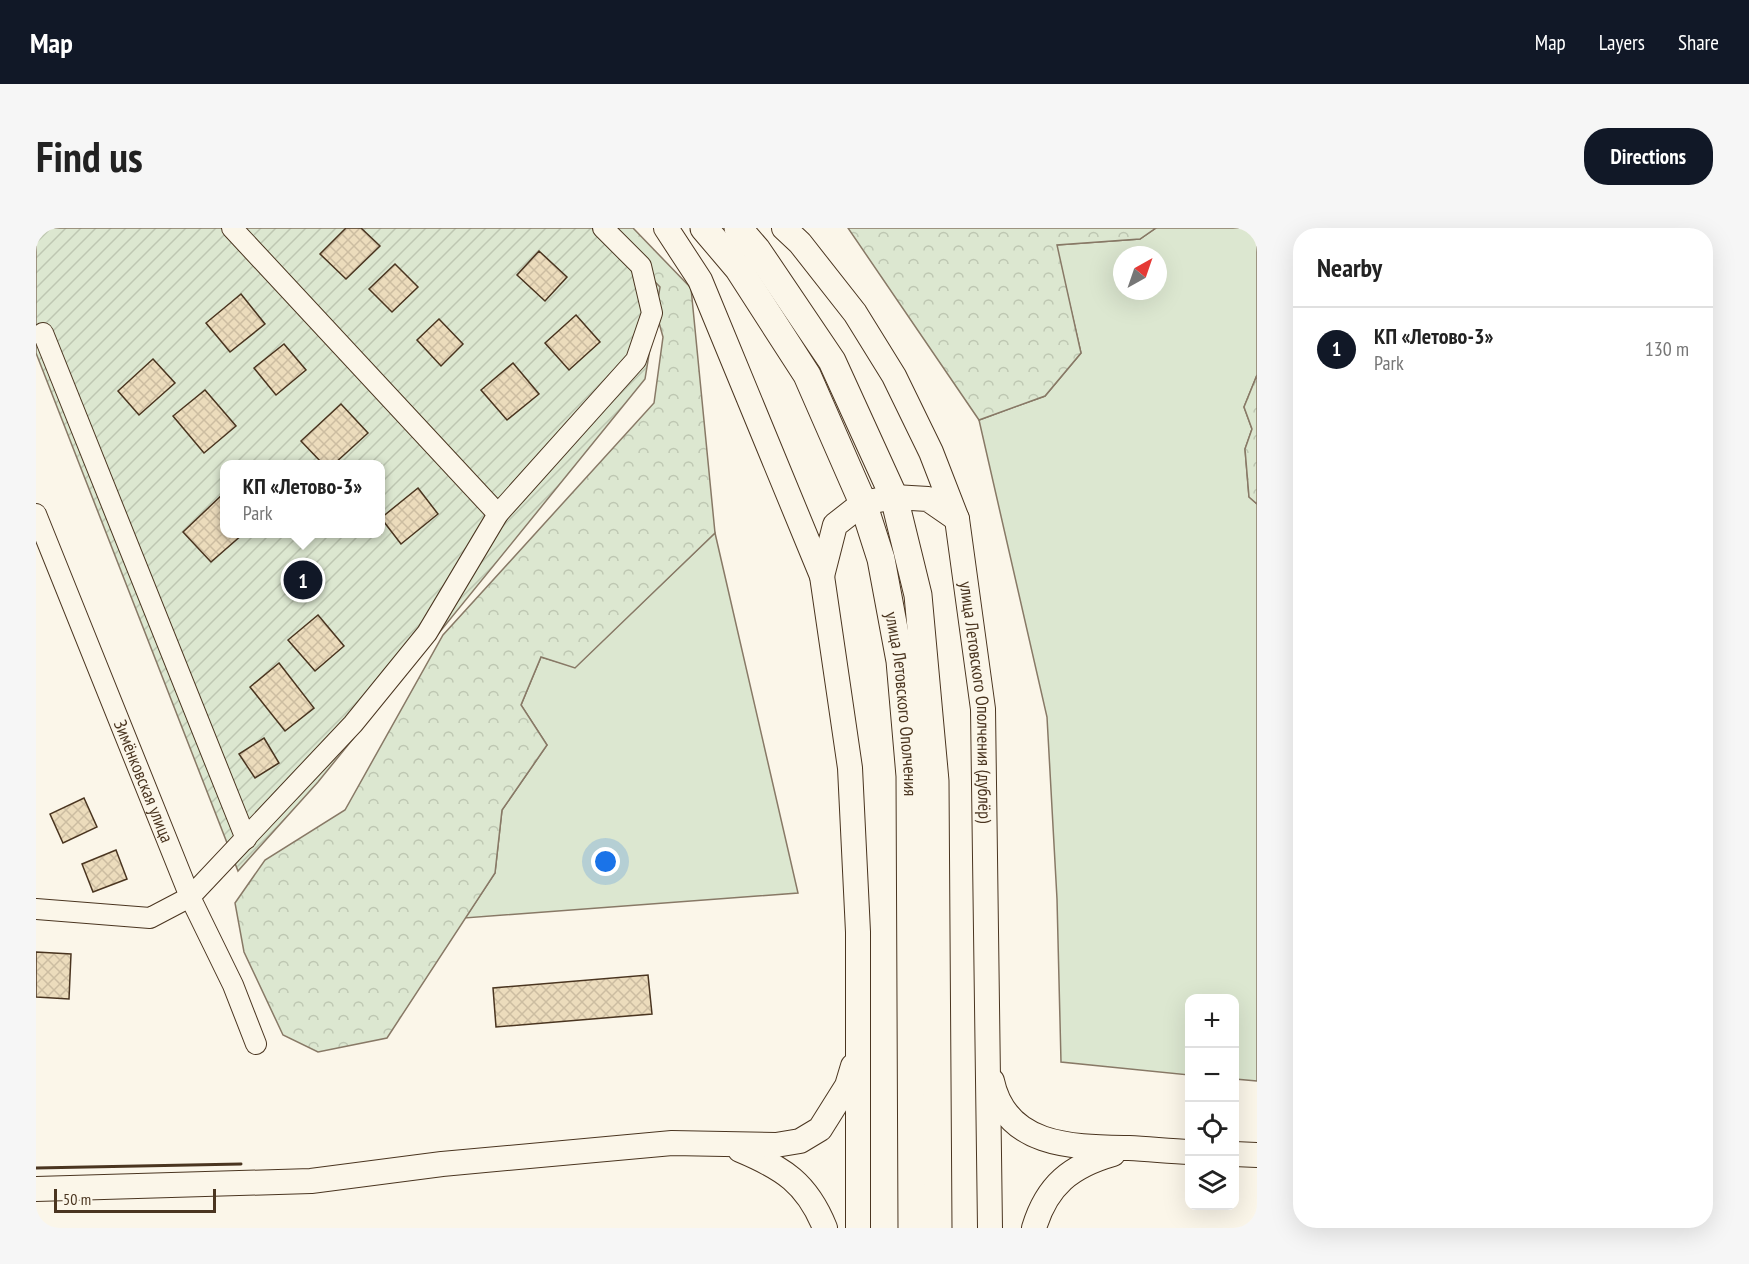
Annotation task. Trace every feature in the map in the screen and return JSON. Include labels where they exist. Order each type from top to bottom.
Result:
[{"type":"main road","name":"улица Летовского Ополчения","points":[[704,228],[738,268],[807,375],[863,503],[881,559],[900,661],[910,776],[912,1228]]},
{"type":"main road","name":"улица Летовского Ополчения","points":[[738,228],[757,250],[832,361],[894,497],[918,595],[935,781],[938,1228]]},
{"type":"street","points":[[232,228],[498,514]]},
{"type":"street","points":[[36,909],[150,918],[190,897],[353,724],[427,633],[498,514],[636,360],[652,313],[641,266],[603,228]]},
{"type":"street","points":[[666,228],[700,280],[822,576],[850,768],[858,932],[858,1228]]},
{"type":"street","name":"улица Летовского Ополчения (дублёр)","points":[[784,228],[800,243],[855,313],[894,376],[931,452],[957,519],[983,710],[990,1228]]},
{"type":"street","points":[[43,333],[246,838]]},
{"type":"street","points":[[822,576],[835,525],[863,503],[894,497],[928,499],[957,519]]},
{"type":"street","name":"Зимёнковская улица","points":[[36,514],[190,897],[233,986],[255,1044]]},
{"type":"street","points":[[36,1189],[311,1181],[595,1148],[672,1143],[776,1145],[800,1142],[820,1129],[847,1086],[859,1046]]},
{"type":"street","points":[[988,1059],[994,1087],[1004,1108],[1018,1125],[1035,1137],[1053,1143],[1086,1148],[1185,1152]]},
{"type":"street","points":[[727,1145],[770,1163],[797,1181],[815,1204],[825,1228]]},
{"type":"street","points":[[1034,1228],[1041,1203],[1061,1180],[1090,1161],[1133,1149]]},
{"type":"street","points":[[1239,1154],[1257,1155]]},
{"type":"green space","points":[[36,228],[603,228],[660,287],[645,379],[318,782],[238,871],[36,353]]},
{"type":"green space","points":[[602,228],[633,228],[691,288],[715,533],[575,668],[541,657],[521,705],[547,745],[502,810],[495,873],[387,1038],[318,1052],[283,1035],[244,952],[235,903],[265,860],[345,810],[443,635],[654,403],[663,337],[645,272]]},
{"type":"green space","points":[[848,228],[1156,228],[1140,239],[1057,245],[1081,353],[1045,396],[979,420]]},
{"type":"green space","points":[[1156,228],[1257,228],[1257,375],[1244,407],[1252,429],[1245,449],[1249,497],[1257,504],[1257,1081],[1239,1079],[1239,994],[1185,994],[1185,1075],[1061,1062],[1057,899],[1047,717],[979,420],[1045,396],[1081,353],[1056,245],[1140,239]]},
{"type":"green space","points":[[1257,375],[1257,504],[1249,497],[1245,449],[1252,429],[1244,407]]},
{"type":"green space","points":[[715,533],[798,893],[465,918],[495,873],[502,810],[547,745],[521,705],[541,657],[575,667]]},
{"type":"building","points":[[346,228],[361,228],[380,246],[346,279],[320,254]]},
{"type":"building","points":[[539,251],[567,277],[545,301],[517,275]]},
{"type":"building","points":[[395,264],[418,287],[392,312],[369,289]]},
{"type":"building","points":[[241,294],[265,324],[230,352],[206,323]]},
{"type":"building","points":[[576,315],[600,342],[569,370],[545,343]]},
{"type":"building","points":[[439,319],[463,344],[441,366],[417,340]]},
{"type":"building","points":[[284,344],[306,370],[276,395],[254,368]]},
{"type":"building","points":[[153,359],[175,383],[139,415],[118,391]]},
{"type":"building","points":[[513,363],[539,394],[507,420],[481,390]]},
{"type":"building","points":[[205,390],[236,426],[204,453],[173,416]]},
{"type":"building","points":[[341,404],[368,433],[338,460],[319,460],[301,441]]},
{"type":"building","points":[[418,488],[438,514],[401,544],[385,523],[385,515]]},
{"type":"building","points":[[220,497],[220,538],[238,538],[211,562],[183,532]]},
{"type":"building","points":[[318,615],[344,646],[315,671],[288,640]]},
{"type":"building","points":[[279,663],[314,708],[285,731],[250,687]]},
{"type":"building","points":[[264,738],[279,763],[255,778],[239,754]]},
{"type":"building","points":[[84,798],[97,827],[63,843],[50,814]]},
{"type":"building","points":[[116,850],[127,879],[93,892],[82,864]]},
{"type":"building","points":[[36,952],[71,954],[69,999],[36,997]]},
{"type":"building","points":[[648,975],[652,1014],[496,1027],[493,988]]},
{"type":"wall","points":[[36,1168],[241,1164]]},
{"type":"place","name":"КП «Летово-3»","points":[[303,580]]}]
